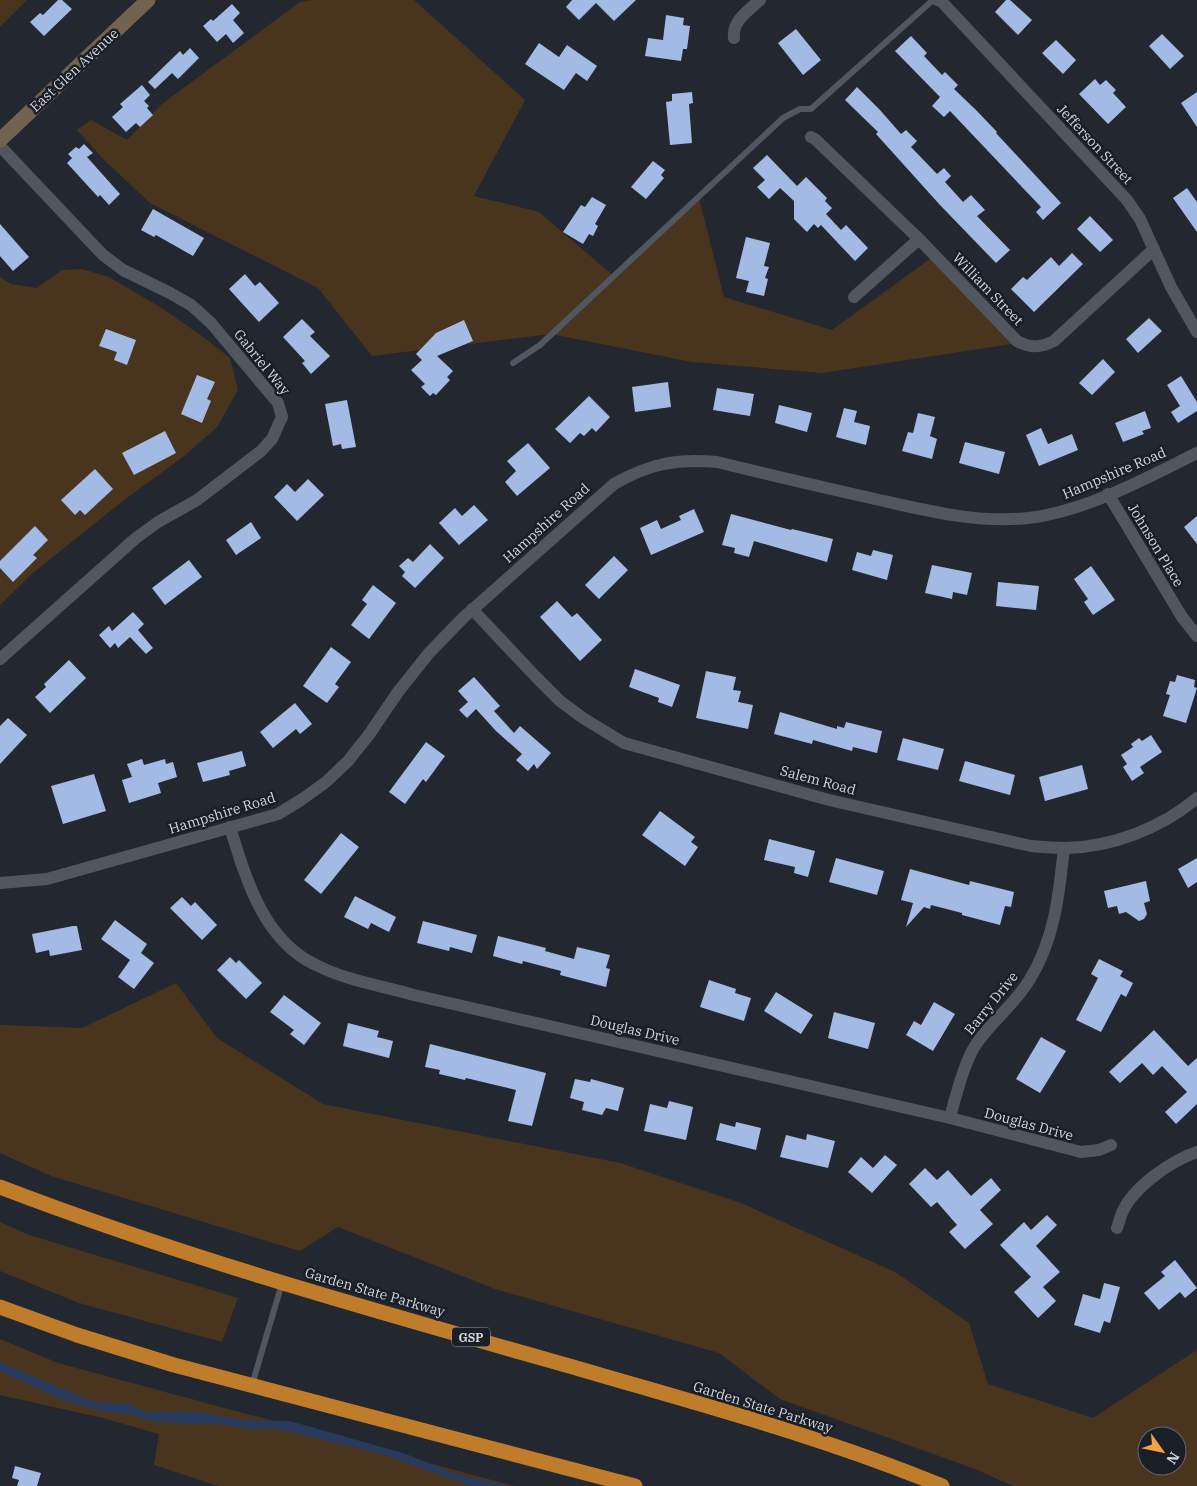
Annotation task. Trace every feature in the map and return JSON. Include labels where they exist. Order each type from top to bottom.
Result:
[{"type":"highway","name":"Garden State Parkway","points":[[0,1186],[111,1228],[283,1282],[772,1426],[942,1486]]},
{"type":"highway","points":[[0,1307],[124,1350],[635,1486]]},
{"type":"street","name":"East Glen Avenue","points":[[0,140],[148,0]]},
{"type":"street","points":[[734,38],[733,30],[736,23],[760,0]]},
{"type":"street","name":"Jefferson Street","points":[[940,0],[1127,200],[1140,219],[1171,287],[1197,332]]},
{"type":"street","name":"William Street","points":[[811,138],[815,139],[919,239],[1017,341],[1026,346],[1036,347],[1054,342],[1154,249]]},
{"type":"street","name":"Gabriel Way","points":[[0,146],[103,254],[123,270],[191,305],[211,323],[278,404],[282,418],[272,439],[261,452],[197,500],[158,522],[136,538],[0,659]]},
{"type":"street","points":[[854,297],[919,239]]},
{"type":"street","name":"Hampshire Road","points":[[0,883],[47,879],[278,814],[301,800],[326,782],[348,760],[428,654],[472,609],[614,484],[632,473],[674,461],[696,460],[717,462],[909,506],[974,518],[1007,520],[1036,517],[1064,510],[1108,494],[1197,453]]},
{"type":"street","name":"Johnson Place","points":[[1108,494],[1182,617],[1197,636]]},
{"type":"street","name":"Salem Road","points":[[472,609],[560,701],[583,718],[624,743],[829,800],[1031,846],[1064,848],[1114,841],[1141,832],[1167,819],[1197,798]]},
{"type":"street","name":"Douglas Drive","points":[[230,827],[254,897],[269,925],[282,941],[297,954],[314,965],[329,971],[414,996],[950,1118],[1081,1152],[1099,1150],[1111,1145]]},
{"type":"street","name":"Barry Drive","points":[[950,1118],[955,1098],[976,1045],[1030,980],[1042,956],[1053,927],[1058,905],[1064,848]]},
{"type":"street","points":[[1118,1228],[1122,1213],[1133,1196],[1171,1165],[1197,1152]]},
{"type":"lane","points":[[513,363],[540,345],[783,118],[800,109],[812,109],[934,0]]},
{"type":"lane","points":[[252,1385],[283,1282]]},
{"type":"shaded area","points":[[0,0],[27,0],[0,27]]},
{"type":"shaded area","points":[[312,0],[414,0],[525,100],[474,196],[539,212],[616,278],[699,198],[724,297],[832,330],[930,259],[1012,344],[822,373],[692,362],[551,334],[372,356],[318,288],[150,203],[104,160],[77,130],[91,120],[127,140],[162,104],[300,2]]},
{"type":"shaded area","points":[[82,269],[109,277],[160,307],[202,336],[230,358],[238,390],[217,427],[183,457],[124,500],[33,573],[0,605],[0,277],[11,284],[37,288],[62,270]]},
{"type":"shaded area","points":[[176,983],[217,1038],[323,1104],[620,1163],[741,1203],[895,1272],[969,1323],[988,1384],[1093,1418],[1197,1350],[1197,1486],[1013,1486],[975,1469],[780,1399],[719,1353],[495,1289],[338,1227],[300,1251],[51,1176],[0,1153],[0,1025],[82,1028]]},
{"type":"shaded area","points":[[0,1222],[29,1235],[238,1298],[222,1342],[79,1303],[0,1271]]},
{"type":"shaded area","points":[[0,1339],[58,1363],[514,1486],[218,1486],[154,1465],[159,1434],[103,1418],[0,1395]]},
{"type":"water","points":[[0,1362],[93,1402],[128,1404],[146,1412],[200,1412],[241,1420],[290,1421],[406,1454],[453,1473],[508,1486],[474,1486],[382,1454],[278,1429],[253,1429],[216,1424],[149,1421],[130,1414],[105,1412],[62,1400],[0,1371]]},
{"type":"building","points":[[58,0],[62,0],[72,9],[44,36],[30,22],[40,13],[43,15]]},
{"type":"building","points":[[572,0],[636,0],[614,21],[596,3],[579,20],[566,7]]},
{"type":"building","points":[[1006,0],[1010,0],[1032,20],[1018,35],[995,12]]},
{"type":"building","points":[[232,4],[240,13],[233,20],[244,33],[233,43],[226,34],[217,42],[203,26],[211,19],[213,21]]},
{"type":"building","points":[[666,15],[684,18],[683,25],[690,26],[687,49],[683,49],[681,61],[645,56],[648,38],[663,40]]},
{"type":"building","points":[[796,29],[821,60],[803,75],[778,43]]},
{"type":"building","points":[[1162,34],[1184,56],[1170,69],[1149,46]]},
{"type":"building","points":[[911,36],[927,53],[924,56],[942,75],[945,72],[958,85],[954,89],[997,132],[1061,203],[1043,220],[1036,212],[1041,207],[950,111],[944,117],[932,106],[940,97],[895,51]]},
{"type":"building","points":[[1056,40],[1076,60],[1063,74],[1042,53]]},
{"type":"building","points":[[539,43],[559,57],[567,45],[597,66],[587,81],[576,73],[564,90],[525,64]]},
{"type":"building","points":[[190,48],[199,58],[178,79],[172,73],[155,89],[148,82],[180,51],[183,55]]},
{"type":"building","points":[[1095,79],[1100,85],[1106,80],[1116,90],[1113,93],[1126,107],[1108,124],[1079,94]]},
{"type":"building","points":[[142,85],[150,95],[144,101],[149,106],[147,108],[153,115],[140,127],[136,123],[126,132],[112,117],[123,107],[120,104]]},
{"type":"building","points":[[857,87],[901,134],[906,130],[917,141],[911,147],[937,174],[944,168],[951,176],[945,182],[963,202],[971,195],[985,210],[977,216],[1010,250],[996,263],[876,134],[878,132],[845,100]]},
{"type":"building","points":[[692,92],[693,103],[689,104],[692,143],[670,145],[666,102],[672,101],[672,94]]},
{"type":"building","points":[[1197,92],[1197,127],[1181,103]]},
{"type":"building","points":[[84,144],[93,153],[87,157],[120,194],[109,205],[100,195],[98,197],[67,163],[72,158],[68,154],[76,147],[79,149]]},
{"type":"building","points":[[767,155],[797,186],[806,177],[827,198],[825,201],[832,208],[826,214],[841,230],[846,225],[868,248],[855,261],[821,225],[818,228],[814,224],[807,232],[794,219],[794,201],[780,188],[769,199],[757,187],[765,180],[753,168]]},
{"type":"building","points":[[653,161],[665,170],[661,175],[664,178],[646,199],[631,187]]},
{"type":"building","points":[[1187,188],[1197,202],[1197,232],[1173,198]]},
{"type":"building","points":[[592,197],[606,205],[595,224],[598,226],[593,236],[589,234],[583,244],[563,232],[581,205],[585,207]]},
{"type":"building","points":[[153,209],[204,238],[193,256],[156,235],[154,237],[141,230]]},
{"type":"building","points":[[1090,216],[1113,240],[1100,252],[1077,229]]},
{"type":"building","points":[[0,224],[29,257],[13,271],[0,256]]},
{"type":"building","points":[[746,237],[770,243],[764,266],[769,267],[765,278],[768,279],[764,296],[746,292],[749,281],[736,278]]},
{"type":"building","points":[[1072,253],[1083,264],[1034,312],[1011,289],[1023,277],[1027,280],[1051,257],[1059,266]]},
{"type":"building","points":[[245,274],[255,286],[260,282],[279,303],[259,322],[229,289]]},
{"type":"building","points":[[1149,318],[1162,331],[1138,353],[1126,339]]},
{"type":"building","points":[[302,319],[315,332],[310,336],[330,356],[311,374],[302,363],[305,361],[283,337]]},
{"type":"building","points":[[464,320],[473,341],[437,356],[453,371],[447,377],[450,380],[436,395],[433,393],[430,396],[421,387],[425,384],[411,370],[422,360],[416,354],[436,333]]},
{"type":"building","points":[[106,329],[136,340],[127,365],[114,360],[117,352],[99,346]]},
{"type":"building","points":[[1103,359],[1115,372],[1092,395],[1079,383]]},
{"type":"building","points":[[197,375],[215,382],[207,399],[211,401],[202,423],[181,414]]},
{"type":"building","points":[[1181,376],[1197,402],[1197,411],[1178,423],[1171,412],[1180,406],[1167,385]]},
{"type":"building","points":[[668,382],[671,407],[635,412],[632,387]]},
{"type":"building","points":[[717,388],[754,394],[750,416],[713,410]]},
{"type":"building","points":[[589,396],[610,417],[596,432],[592,428],[584,436],[580,433],[570,443],[555,429]]},
{"type":"building","points":[[347,400],[356,447],[342,449],[341,444],[333,446],[325,404]]},
{"type":"building","points":[[779,405],[812,413],[807,432],[775,423]]},
{"type":"building","points":[[844,408],[857,411],[854,422],[870,426],[866,445],[836,437]]},
{"type":"building","points":[[1145,411],[1151,428],[1142,431],[1144,434],[1123,442],[1115,423]]},
{"type":"building","points":[[918,413],[935,417],[930,436],[937,439],[932,459],[902,451],[908,432],[913,433]]},
{"type":"building","points":[[1041,428],[1048,444],[1072,434],[1078,450],[1039,466],[1026,435]]},
{"type":"building","points":[[165,431],[176,453],[134,475],[122,453]]},
{"type":"building","points":[[965,442],[1005,452],[999,474],[959,463]]},
{"type":"building","points":[[528,443],[550,468],[517,496],[505,482],[516,471],[507,461]]},
{"type":"building","points":[[95,469],[113,489],[85,515],[80,510],[75,515],[61,500]]},
{"type":"building","points":[[308,479],[324,495],[297,521],[274,497],[287,484],[295,492]]},
{"type":"building","points":[[474,505],[488,520],[459,545],[439,523],[455,508],[462,516]]},
{"type":"building","points":[[694,509],[704,532],[651,555],[640,528],[657,520],[661,529],[681,520],[679,516]]},
{"type":"building","points":[[731,514],[833,539],[827,562],[754,541],[749,557],[734,553],[735,548],[722,545]]},
{"type":"building","points":[[1197,516],[1197,544],[1184,527]]},
{"type":"building","points":[[251,522],[261,538],[236,555],[226,540]]},
{"type":"building","points":[[35,526],[48,540],[33,555],[37,558],[13,582],[0,568],[0,561]]},
{"type":"building","points":[[430,544],[444,558],[415,588],[402,576],[405,572],[399,566],[408,558],[413,562]]},
{"type":"building","points":[[873,550],[893,555],[887,580],[852,570],[857,552],[871,556]]},
{"type":"building","points":[[614,556],[628,570],[599,599],[585,585]]},
{"type":"building","points":[[189,560],[202,577],[165,605],[152,588]]},
{"type":"building","points":[[932,565],[972,573],[967,595],[953,592],[952,599],[925,593]]},
{"type":"building","points":[[1091,566],[1115,600],[1093,615],[1084,602],[1088,599],[1074,579]]},
{"type":"building","points":[[998,582],[1039,586],[1036,610],[996,606]]},
{"type":"building","points":[[373,585],[396,603],[369,639],[351,625],[367,604],[362,600]]},
{"type":"building","points":[[557,601],[572,617],[577,613],[602,640],[580,661],[540,617]]},
{"type":"building","points":[[133,612],[144,624],[138,630],[153,648],[146,654],[130,637],[118,648],[115,643],[110,648],[99,635],[109,626],[112,631]]},
{"type":"building","points":[[331,647],[351,662],[335,684],[339,687],[327,703],[303,686]]},
{"type":"building","points":[[69,660],[86,678],[50,713],[35,697],[46,687],[44,684]]},
{"type":"building","points":[[635,669],[680,685],[672,707],[658,702],[659,698],[629,687]]},
{"type":"building","points":[[706,671],[736,677],[733,690],[741,691],[738,702],[753,705],[748,729],[696,718]]},
{"type":"building","points":[[1177,675],[1195,680],[1194,687],[1197,688],[1186,723],[1163,716],[1170,695],[1166,694],[1170,681],[1175,682]]},
{"type":"building","points":[[474,677],[500,706],[494,711],[514,733],[520,726],[551,753],[537,769],[534,764],[528,771],[516,760],[522,754],[496,731],[476,709],[467,718],[459,710],[468,702],[458,691]]},
{"type":"building","points":[[295,703],[312,724],[300,734],[296,729],[273,748],[260,732]]},
{"type":"building","points":[[780,712],[837,729],[837,726],[844,728],[846,722],[882,731],[877,753],[853,747],[852,751],[813,740],[812,744],[774,734]]},
{"type":"building","points":[[8,718],[27,735],[0,764],[0,726]]},
{"type":"building","points":[[1151,735],[1162,752],[1140,767],[1144,773],[1132,781],[1123,767],[1127,764],[1121,755],[1133,747],[1131,744],[1139,738],[1142,741]]},
{"type":"building","points":[[903,738],[944,749],[938,770],[897,760]]},
{"type":"building","points":[[426,742],[445,756],[426,782],[423,779],[405,804],[389,792]]},
{"type":"building","points":[[242,751],[246,766],[229,771],[230,775],[203,782],[197,763]]},
{"type":"building","points":[[142,759],[144,765],[165,759],[166,764],[173,762],[177,777],[158,783],[161,793],[129,803],[122,780],[132,777],[127,764]]},
{"type":"building","points":[[965,761],[1015,775],[1010,795],[959,781]]},
{"type":"building","points":[[1082,765],[1088,789],[1045,801],[1039,777]]},
{"type":"building","points":[[94,774],[106,811],[63,824],[51,786]]},
{"type":"building","points":[[660,811],[695,837],[691,842],[698,847],[685,866],[642,835]]},
{"type":"building","points":[[341,833],[359,847],[321,894],[304,880]]},
{"type":"building","points":[[769,839],[815,851],[808,877],[794,873],[795,867],[764,860]]},
{"type":"building","points":[[836,858],[884,871],[877,895],[829,882]]},
{"type":"building","points":[[1197,858],[1197,882],[1188,888],[1178,869]]},
{"type":"building","points":[[910,869],[969,885],[970,881],[1014,892],[1011,907],[1005,906],[1000,925],[931,905],[930,909],[924,907],[906,927],[913,903],[901,900]]},
{"type":"building","points":[[1146,881],[1150,901],[1144,903],[1147,914],[1144,919],[1139,921],[1126,912],[1119,914],[1117,906],[1108,908],[1104,891]]},
{"type":"building","points":[[355,896],[396,917],[389,932],[371,923],[368,929],[344,917]]},
{"type":"building","points":[[182,897],[191,906],[195,902],[217,925],[202,940],[170,908]]},
{"type":"building","points":[[115,920],[147,944],[141,953],[154,963],[134,989],[118,977],[130,960],[101,939]]},
{"type":"building","points":[[423,921],[477,935],[472,953],[450,947],[449,951],[417,943]]},
{"type":"building","points":[[77,926],[82,950],[50,956],[49,950],[36,953],[32,934]]},
{"type":"building","points":[[498,936],[546,948],[545,951],[574,959],[577,947],[610,955],[606,968],[610,969],[606,987],[560,975],[561,971],[523,961],[522,964],[493,956]]},
{"type":"building","points":[[230,957],[236,963],[239,960],[262,983],[246,999],[217,970]]},
{"type":"building","points":[[1099,959],[1123,971],[1120,976],[1133,983],[1126,997],[1121,994],[1101,1032],[1076,1020],[1098,978],[1091,974]]},
{"type":"building","points":[[709,980],[736,989],[735,993],[751,998],[744,1021],[700,1007]]},
{"type":"building","points":[[776,992],[813,1015],[801,1034],[764,1011]]},
{"type":"building","points":[[284,995],[321,1023],[304,1045],[290,1034],[294,1030],[270,1012]]},
{"type":"building","points":[[934,1002],[955,1014],[933,1051],[906,1035],[914,1021],[921,1025]]},
{"type":"building","points":[[834,1012],[875,1023],[868,1049],[828,1038]]},
{"type":"building","points":[[348,1023],[379,1031],[377,1037],[393,1041],[389,1058],[343,1046]]},
{"type":"building","points":[[1154,1030],[1188,1066],[1197,1058],[1197,1104],[1176,1124],[1165,1112],[1187,1092],[1162,1066],[1153,1075],[1142,1063],[1120,1083],[1109,1072]]},
{"type":"building","points":[[1041,1037],[1066,1051],[1040,1093],[1016,1079]]},
{"type":"building","points":[[430,1044],[546,1073],[532,1126],[508,1121],[516,1090],[466,1078],[465,1080],[439,1074],[440,1070],[425,1067]]},
{"type":"building","points":[[575,1079],[590,1082],[591,1079],[624,1088],[618,1111],[606,1108],[602,1115],[582,1110],[584,1102],[570,1098]]},
{"type":"building","points":[[669,1101],[693,1107],[686,1140],[644,1131],[650,1104],[667,1108]]},
{"type":"building","points":[[736,1122],[761,1128],[756,1150],[716,1140],[720,1123],[735,1127]]},
{"type":"building","points":[[807,1134],[835,1141],[828,1168],[780,1157],[786,1135],[806,1140]]},
{"type":"building","points":[[885,1155],[897,1165],[872,1193],[848,1172],[861,1157],[873,1168]]},
{"type":"building","points":[[925,1168],[937,1180],[948,1170],[971,1196],[991,1178],[1001,1190],[980,1210],[993,1224],[965,1249],[949,1232],[957,1225],[937,1202],[931,1207],[909,1184]]},
{"type":"building","points":[[1047,1215],[1057,1225],[1036,1246],[1060,1272],[1043,1287],[1056,1301],[1038,1318],[1014,1292],[1031,1277],[1000,1245],[1024,1222],[1031,1230]]},
{"type":"building","points":[[1175,1260],[1197,1288],[1185,1298],[1180,1292],[1159,1310],[1144,1293],[1165,1276],[1161,1272]]},
{"type":"building","points":[[1104,1283],[1120,1287],[1110,1323],[1104,1321],[1100,1333],[1074,1325],[1083,1294],[1100,1299]]},
{"type":"building","points":[[15,1466],[41,1473],[37,1486],[17,1486],[19,1480],[12,1478]]}]
